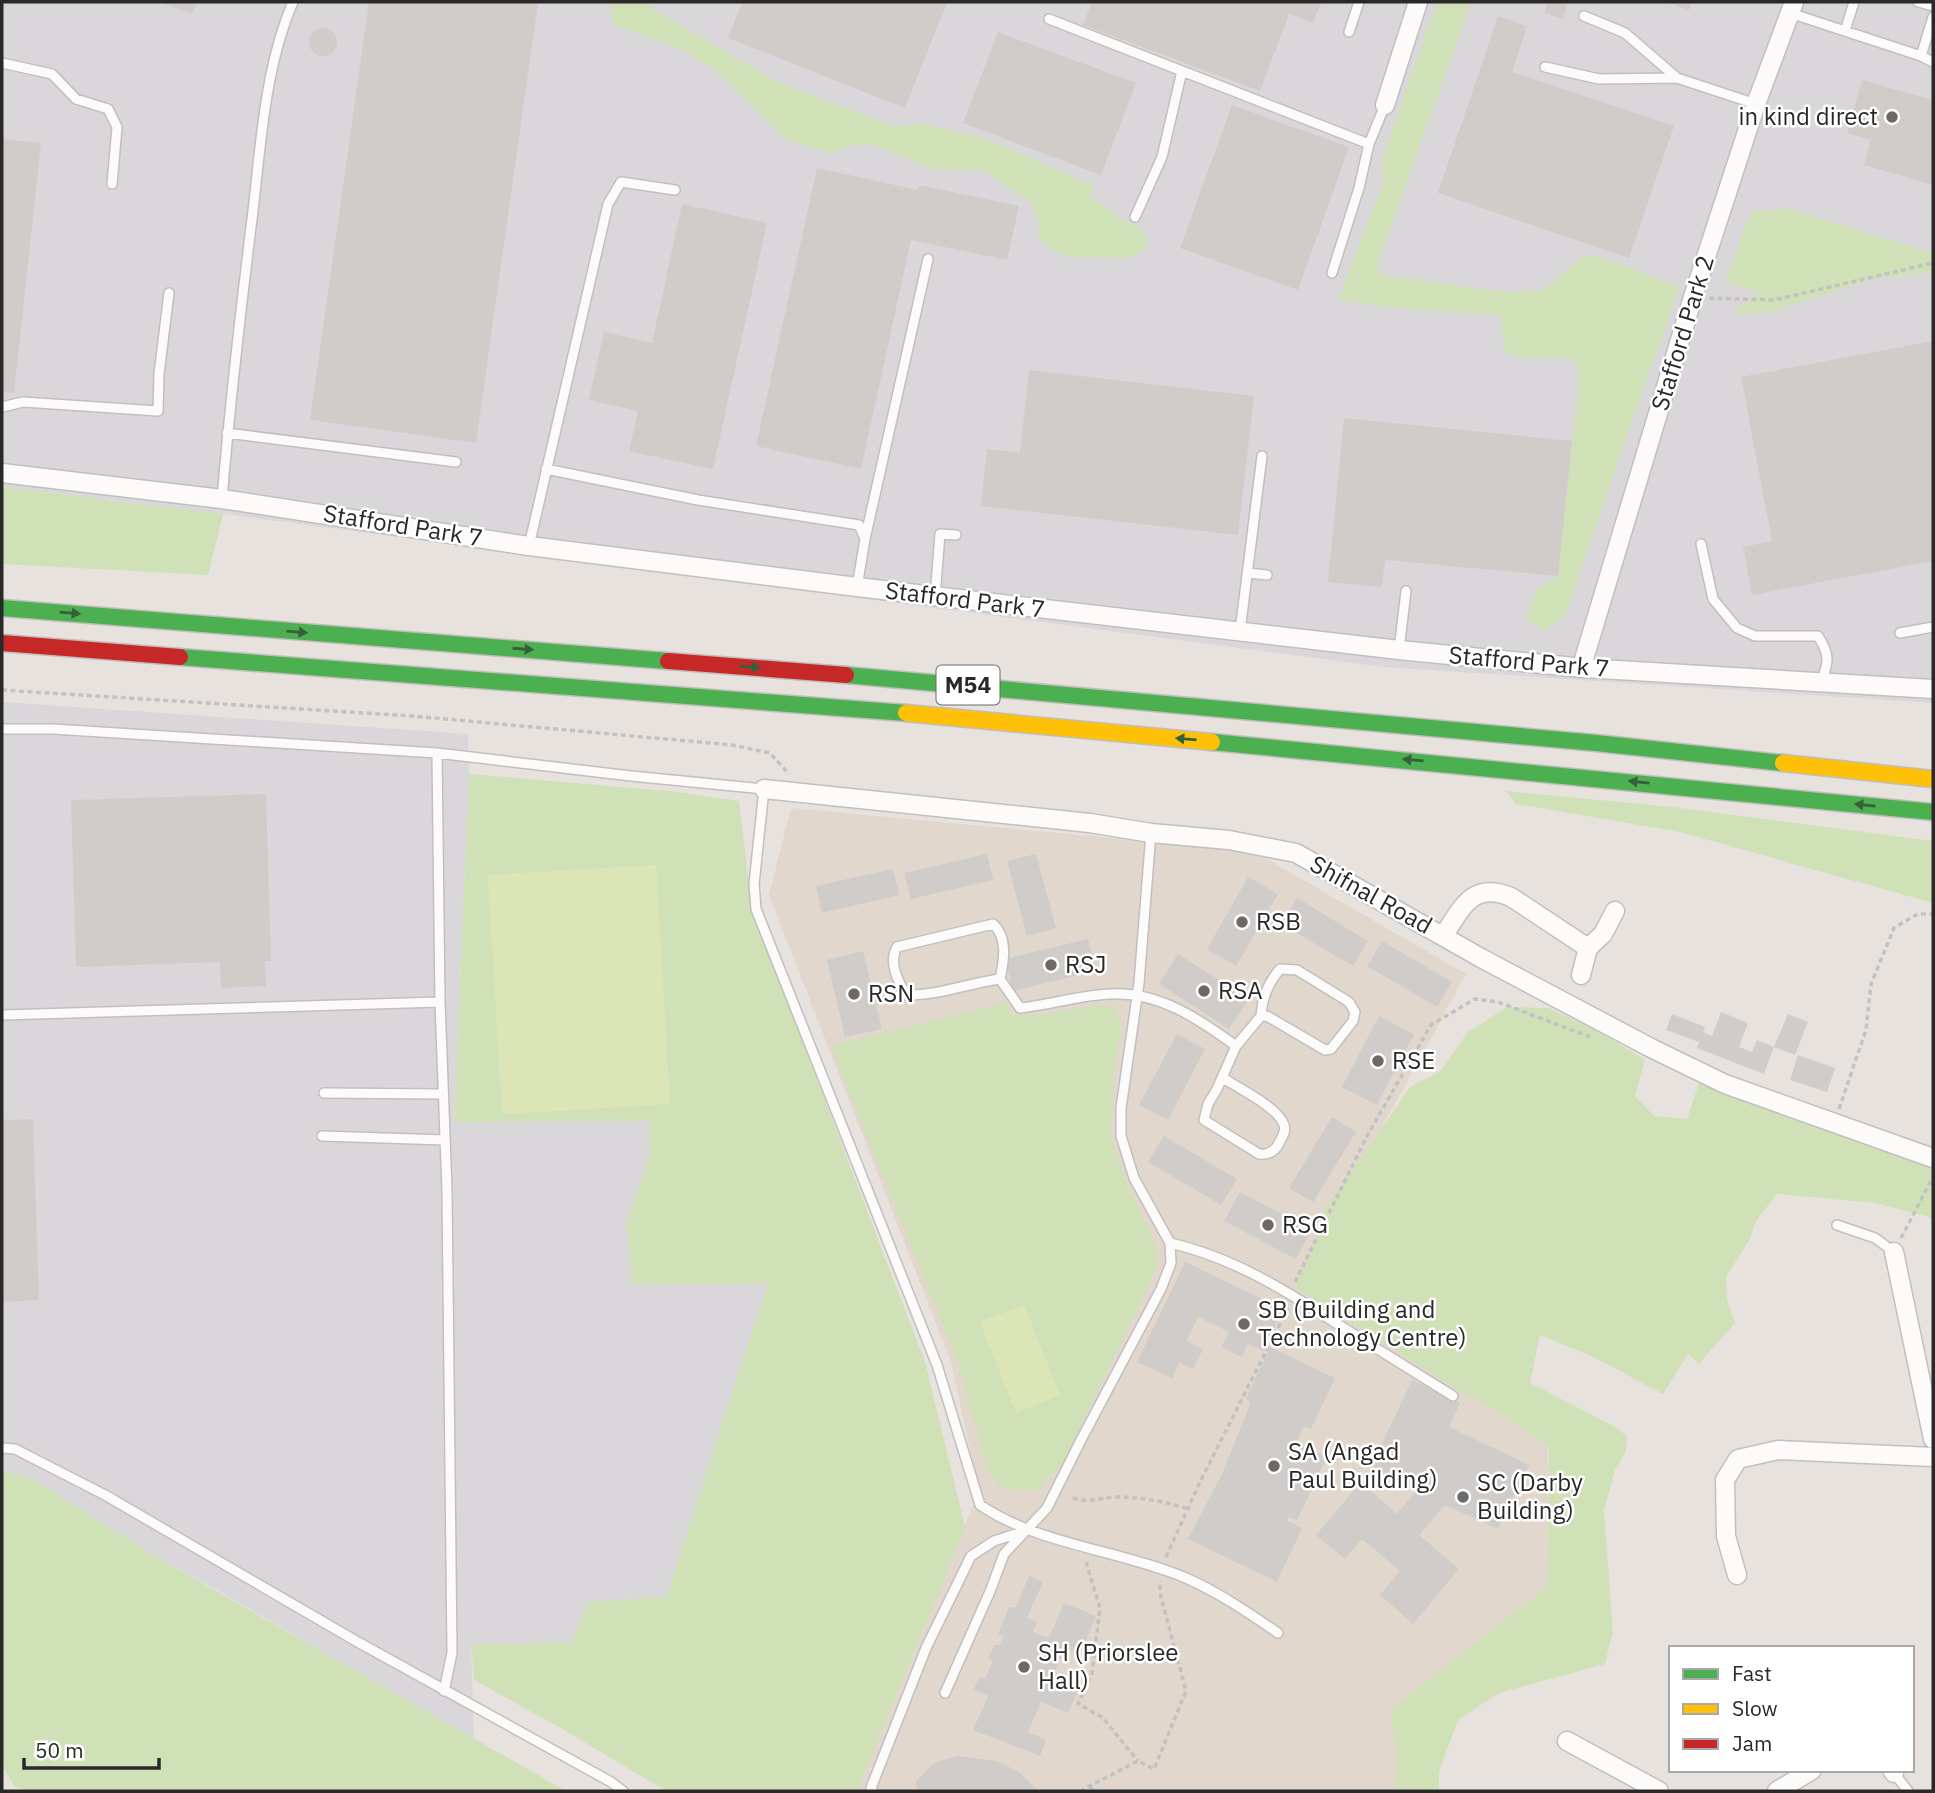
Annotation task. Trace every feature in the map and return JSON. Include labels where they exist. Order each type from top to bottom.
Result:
[{"type":"highway","name":"M54","points":[[2,608],[962,684],[1596,743],[1933,779]]},
{"type":"highway","name":"M54","points":[[2,643],[942,716],[1933,812]]},
{"type":"street","points":[[1385,105],[1418,2]]},
{"type":"street","name":"Stafford Park 2","points":[[1584,668],[1584,659],[1693,297],[1756,104],[1792,8]]},
{"type":"street","name":"Stafford Park 7","points":[[2,473],[222,499],[529,546],[935,597],[1399,650],[1584,668],[1933,689]]},
{"type":"street","name":"Shifnal Road","points":[[764,789],[1090,823],[1152,833],[1229,840],[1296,853],[1481,958],[1725,1084],[1933,1158]]},
{"type":"street","points":[[1443,936],[1475,894],[1486,891],[1511,897],[1588,948]]},
{"type":"street","points":[[1581,975],[1588,948],[1603,934],[1615,911]]},
{"type":"street","points":[[1894,1252],[1933,1440]]},
{"type":"street","points":[[1737,1574],[1726,1535],[1725,1480],[1738,1459],[1778,1450],[1933,1457]]},
{"type":"street","points":[[1567,1741],[1659,1791]]},
{"type":"street","points":[[1777,1791],[1809,1772]]},
{"type":"lane","points":[[222,499],[227,433],[265,111],[274,64],[293,2]]},
{"type":"lane","points":[[1349,32],[1359,2]]},
{"type":"lane","points":[[1845,31],[1854,2]]},
{"type":"lane","points":[[1918,2],[1933,6]]},
{"type":"lane","points":[[1792,8],[1845,31],[1933,62]]},
{"type":"lane","points":[[1584,16],[1625,33],[1677,78]]},
{"type":"lane","points":[[1921,56],[1933,17]]},
{"type":"lane","points":[[1049,19],[1369,144]]},
{"type":"lane","points":[[2,63],[52,74],[76,99],[108,109],[117,127],[112,184]]},
{"type":"lane","points":[[1545,67],[1599,79],[1677,78],[1756,104]]},
{"type":"lane","points":[[1135,217],[1162,157],[1182,71]]},
{"type":"lane","points":[[1332,273],[1359,188],[1369,144],[1385,105]]},
{"type":"lane","points":[[529,546],[608,204],[621,183],[675,190]]},
{"type":"lane","points":[[857,587],[865,538],[928,258]]},
{"type":"lane","points":[[2,407],[23,402],[158,411],[159,374],[169,293]]},
{"type":"lane","points":[[227,433],[456,461]]},
{"type":"lane","points":[[1240,631],[1262,456]]},
{"type":"lane","points":[[546,469],[698,500],[859,525],[865,538]]},
{"type":"lane","points":[[935,597],[940,534],[956,536]]},
{"type":"lane","points":[[1701,544],[1713,599],[1725,616],[1737,628],[1755,636],[1818,636],[1828,651],[1827,667],[1821,682]]},
{"type":"lane","points":[[1247,573],[1266,575]]},
{"type":"lane","points":[[1399,650],[1406,592]]},
{"type":"lane","points":[[1900,634],[1933,627]]},
{"type":"lane","points":[[2,729],[53,729],[437,753],[764,789],[754,884],[756,909],[937,1365],[979,1505],[997,1517],[1030,1529],[1186,1578],[1244,1610],[1278,1633]]},
{"type":"lane","points":[[437,753],[452,1653],[444,1690]]},
{"type":"lane","points":[[946,1693],[992,1589],[1004,1554],[1047,1508],[1161,1289],[1171,1263],[1170,1243],[1134,1178],[1121,1136],[1121,1108],[1137,996],[1152,833]]},
{"type":"lane","points":[[1000,979],[938,992],[906,995],[897,978],[893,954],[897,947],[993,924],[999,929],[1002,938],[1003,963],[1000,979],[1020,1008],[1128,993],[1167,1003],[1237,1046]]},
{"type":"lane","points":[[1223,1078],[1265,1105],[1284,1124],[1285,1131],[1278,1146],[1266,1155],[1259,1154],[1204,1121],[1208,1104],[1237,1046],[1261,1016],[1262,1002],[1272,978],[1280,969],[1297,970],[1349,1002],[1355,1012],[1353,1021],[1335,1046],[1325,1050],[1275,1019],[1261,1016]]},
{"type":"lane","points":[[2,1015],[440,1002]]},
{"type":"lane","points":[[324,1093],[443,1094]]},
{"type":"lane","points":[[323,1136],[445,1140]]},
{"type":"lane","points":[[1837,1226],[1875,1238],[1894,1252]]},
{"type":"lane","points":[[1170,1243],[1221,1259],[1292,1294],[1453,1396]]},
{"type":"lane","points":[[2,1448],[15,1449],[105,1495],[623,1791]]},
{"type":"lane","points":[[873,1791],[871,1788],[926,1648],[971,1556],[994,1541],[1030,1529]]},
{"type":"lane","points":[[1894,1772],[1908,1791]]},
{"type":"path","points":[[1693,297],[1774,300],[1933,263]]},
{"type":"path","points":[[2,690],[412,716],[732,745],[770,753],[785,771],[794,777]]},
{"type":"path","points":[[1834,1124],[1867,1030],[1871,984],[1894,928],[1918,914],[1933,914]]},
{"type":"path","points":[[1086,1562],[1100,1608],[1092,1673],[1078,1704],[1102,1717],[1138,1761],[1154,1769],[1186,1692],[1160,1593],[1160,1570],[1292,1294],[1305,1257],[1334,1206],[1367,1136],[1430,1026],[1475,999],[1498,1002],[1597,1040]]},
{"type":"path","points":[[1894,1252],[1933,1177]]},
{"type":"path","points":[[1073,1498],[1083,1502],[1120,1497],[1165,1501],[1188,1509]]},
{"type":"path","points":[[1080,1791],[1138,1761]]},
{"type":"path","points":[[1089,1787],[1096,1791]]},
{"type":"shaded area","points":[[2,2],[1933,2],[1933,703],[1384,667],[2,487]]},
{"type":"shaded area","points":[[2,702],[468,734],[469,774],[454,1122],[650,1120],[649,1157],[626,1226],[768,1283],[666,1597],[588,1602],[571,1642],[471,1645],[474,1740],[155,1556],[31,1478],[2,1471]]},
{"type":"shaded area","points":[[791,808],[1253,851],[1466,974],[1295,1286],[1548,1444],[1547,1587],[1390,1710],[1396,1757],[1395,1791],[857,1791],[979,1491],[951,1362],[769,895]]},
{"type":"green space","points":[[613,2],[641,2],[777,82],[894,126],[925,124],[981,137],[1095,186],[1090,197],[1145,233],[1147,246],[1142,252],[1128,258],[1070,257],[1055,251],[1039,239],[1037,215],[1028,200],[983,171],[931,169],[872,144],[850,146],[832,153],[786,140],[718,71],[683,50],[615,25],[611,14]]},
{"type":"green space","points":[[1437,2],[1471,2],[1377,266],[1379,274],[1479,289],[1518,292],[1543,290],[1582,257],[1599,256],[1679,287],[1565,616],[1546,630],[1526,620],[1536,590],[1558,576],[1578,399],[1578,366],[1571,358],[1514,357],[1505,351],[1499,315],[1397,308],[1338,300],[1383,183],[1382,159]]},
{"type":"green space","points":[[1788,209],[1933,253],[1933,272],[1873,279],[1769,312],[1731,314],[1760,292],[1725,283],[1751,211]]},
{"type":"green space","points":[[2,487],[223,514],[208,575],[2,564]]},
{"type":"green space","points":[[469,774],[678,792],[739,801],[752,909],[926,1365],[965,1527],[857,1791],[666,1791],[474,1680],[471,1645],[571,1642],[588,1602],[666,1597],[768,1283],[633,1285],[626,1226],[649,1157],[649,1121],[454,1122]]},
{"type":"green space","points":[[1506,791],[1673,807],[1933,841],[1933,903],[1680,832],[1516,804]]},
{"type":"green space","points":[[656,865],[670,1104],[502,1114],[488,875]]},
{"type":"green space","points":[[1006,1002],[1010,1014],[1036,1016],[1099,1005],[1115,1007],[1122,1021],[1114,1075],[1111,1137],[1124,1175],[1153,1240],[1158,1260],[1149,1285],[1064,1461],[1040,1490],[1001,1489],[987,1469],[958,1362],[831,1046]]},
{"type":"green space","points":[[1507,1007],[1549,1008],[1599,1032],[1645,1060],[1635,1096],[1654,1116],[1687,1119],[1700,1080],[1933,1169],[1933,1218],[1875,1203],[1777,1194],[1756,1221],[1750,1239],[1726,1277],[1727,1299],[1735,1323],[1699,1364],[1688,1354],[1663,1394],[1593,1357],[1540,1335],[1530,1383],[1612,1425],[1627,1436],[1626,1451],[1615,1470],[1604,1511],[1613,1631],[1605,1664],[1499,1693],[1458,1720],[1439,1772],[1439,1791],[1395,1791],[1396,1757],[1390,1710],[1547,1587],[1549,1446],[1295,1287],[1314,1246],[1327,1207],[1410,1087],[1441,1071],[1467,1033]]},
{"type":"green space","points":[[1024,1305],[1060,1395],[1016,1413],[980,1322]]},
{"type":"green space","points":[[2,1471],[31,1478],[155,1556],[566,1791],[28,1791],[15,1787],[2,1765]]},
{"type":"building","points":[[160,2],[197,2],[192,14]]},
{"type":"building","points":[[369,2],[538,2],[476,443],[310,420]]},
{"type":"building","points":[[742,2],[947,2],[905,108],[728,38]]},
{"type":"building","points":[[1092,2],[1321,2],[1313,23],[1289,14],[1260,91],[1083,25]]},
{"type":"building","points":[[1548,2],[1568,2],[1563,19],[1545,13]]},
{"type":"building","points":[[1665,2],[1692,2],[1689,10]]},
{"type":"building","points":[[1498,16],[1527,26],[1512,72],[1674,126],[1629,258],[1438,193]]},
{"type":"building","points":[[323,28],[333,32],[337,42],[333,52],[323,56],[313,52],[309,42],[313,32]]},
{"type":"building","points":[[998,32],[1136,83],[1101,175],[963,123]]},
{"type":"building","name":"in kind direct","points":[[1862,80],[1933,100],[1933,185],[1864,165],[1871,140],[1847,133]]},
{"type":"building","points":[[1232,105],[1349,147],[1298,290],[1180,248]]},
{"type":"building","points":[[2,139],[41,143],[14,393],[2,392]]},
{"type":"building","points":[[817,168],[918,190],[919,185],[1019,206],[1007,260],[911,240],[861,469],[756,446]]},
{"type":"building","points":[[682,204],[767,223],[713,469],[629,451],[638,411],[589,400],[604,332],[652,343]]},
{"type":"building","points":[[1933,341],[1933,561],[1752,595],[1743,547],[1772,541],[1741,377]]},
{"type":"building","points":[[1029,370],[1254,396],[1238,535],[981,506],[987,449],[1020,453]]},
{"type":"building","points":[[1344,418],[1572,441],[1558,576],[1385,560],[1382,587],[1328,582]]},
{"type":"building","points":[[266,794],[271,961],[265,961],[266,986],[221,988],[220,962],[76,967],[71,800]]},
{"type":"building","points":[[987,854],[993,880],[911,899],[904,873]]},
{"type":"building","points":[[1036,854],[1056,928],[1027,936],[1007,861]]},
{"type":"building","points":[[893,869],[899,895],[822,913],[816,886]]},
{"type":"building","name":"RSB","points":[[1248,877],[1278,894],[1236,966],[1207,949]]},
{"type":"building","points":[[1297,898],[1368,941],[1353,966],[1281,924]]},
{"type":"building","name":"RSJ","points":[[1088,939],[1096,971],[1013,991],[1005,959]]},
{"type":"building","points":[[1382,941],[1452,982],[1437,1007],[1367,966]]},
{"type":"building","name":"RSN","points":[[863,951],[882,1029],[845,1037],[827,960]]},
{"type":"building","name":"RSA","points":[[1178,954],[1249,999],[1229,1029],[1159,984]]},
{"type":"building","points":[[1721,1012],[1748,1023],[1739,1047],[1752,1052],[1757,1040],[1774,1047],[1764,1074],[1697,1048],[1699,1042],[1666,1030],[1672,1014],[1705,1027],[1703,1032],[1712,1036]]},
{"type":"building","points":[[1788,1014],[1808,1022],[1795,1055],[1774,1047]]},
{"type":"building","name":"RSE","points":[[1379,1016],[1414,1034],[1377,1105],[1342,1087]]},
{"type":"building","points":[[1177,1034],[1205,1049],[1168,1120],[1139,1105]]},
{"type":"building","points":[[1798,1055],[1835,1068],[1827,1092],[1790,1080]]},
{"type":"building","points":[[1332,1117],[1356,1132],[1313,1202],[1289,1188]]},
{"type":"building","points":[[33,1119],[39,1300],[2,1302],[2,1120]]},
{"type":"building","points":[[1164,1136],[1237,1179],[1221,1205],[1148,1162]]},
{"type":"building","name":"RSG","points":[[1240,1192],[1312,1230],[1296,1259],[1224,1221]]},
{"type":"building","name":"SB (Building and Technology Centre)","points":[[1185,1262],[1283,1309],[1263,1351],[1248,1344],[1242,1357],[1222,1347],[1229,1332],[1198,1317],[1186,1341],[1203,1349],[1193,1369],[1179,1362],[1172,1378],[1137,1362]]},
{"type":"building","name":"SA (Angad Paul Building)","points":[[1270,1347],[1335,1378],[1311,1429],[1304,1426],[1296,1443],[1327,1457],[1297,1520],[1289,1517],[1287,1521],[1302,1528],[1277,1582],[1188,1539],[1222,1474],[1251,1402],[1246,1399]]},
{"type":"building","name":"SC (Darby Building)","points":[[1412,1380],[1460,1403],[1449,1427],[1529,1465],[1498,1529],[1445,1505],[1419,1535],[1459,1569],[1413,1624],[1380,1595],[1400,1571],[1362,1539],[1345,1559],[1316,1535],[1361,1482],[1397,1514],[1418,1489],[1371,1467]]},
{"type":"building","name":"SH (Priorslee Hall)","points":[[1029,1576],[1043,1582],[1027,1618],[1037,1622],[1033,1632],[1049,1638],[1064,1603],[1096,1616],[1080,1654],[1065,1647],[1054,1673],[1081,1684],[1068,1713],[1041,1702],[1028,1732],[1046,1740],[1040,1756],[973,1730],[988,1696],[974,1689],[979,1677],[985,1679],[993,1661],[988,1658],[994,1645],[1000,1645],[1004,1636],[998,1634],[1009,1607],[1016,1607]]},
{"type":"building","points":[[958,1756],[997,1761],[1019,1772],[1039,1791],[917,1791],[916,1781],[930,1767],[938,1761]]},
{"type":"traffic: fast","points":[[2,608],[668,661]]},
{"type":"traffic: fast","points":[[180,657],[906,713]]},
{"type":"traffic: fast","points":[[846,675],[1596,743],[1783,763]]},
{"type":"traffic: fast","points":[[1212,742],[1933,812]]},
{"type":"traffic: slow","points":[[906,713],[1212,742]]},
{"type":"traffic: slow","points":[[1783,763],[1933,779]]},
{"type":"traffic: jam","points":[[2,643],[180,657]]},
{"type":"traffic: jam","points":[[668,661],[846,675]]},
{"type":"place","name":"in kind direct","points":[[1892,117]]},
{"type":"place","name":"RSB","points":[[1242,922]]},
{"type":"place","name":"RSJ","points":[[1051,965]]},
{"type":"place","name":"RSA","points":[[1204,991]]},
{"type":"place","name":"RSN","points":[[854,994]]},
{"type":"place","name":"RSE","points":[[1378,1061]]},
{"type":"place","name":"RSG","points":[[1268,1225]]},
{"type":"place","name":"SB (Building and Technology Centre)","points":[[1244,1324]]},
{"type":"place","name":"SA (Angad Paul Building)","points":[[1274,1466]]},
{"type":"place","name":"SC (Darby Building)","points":[[1463,1497]]},
{"type":"place","name":"SH (Priorslee Hall)","points":[[1024,1667]]}]
